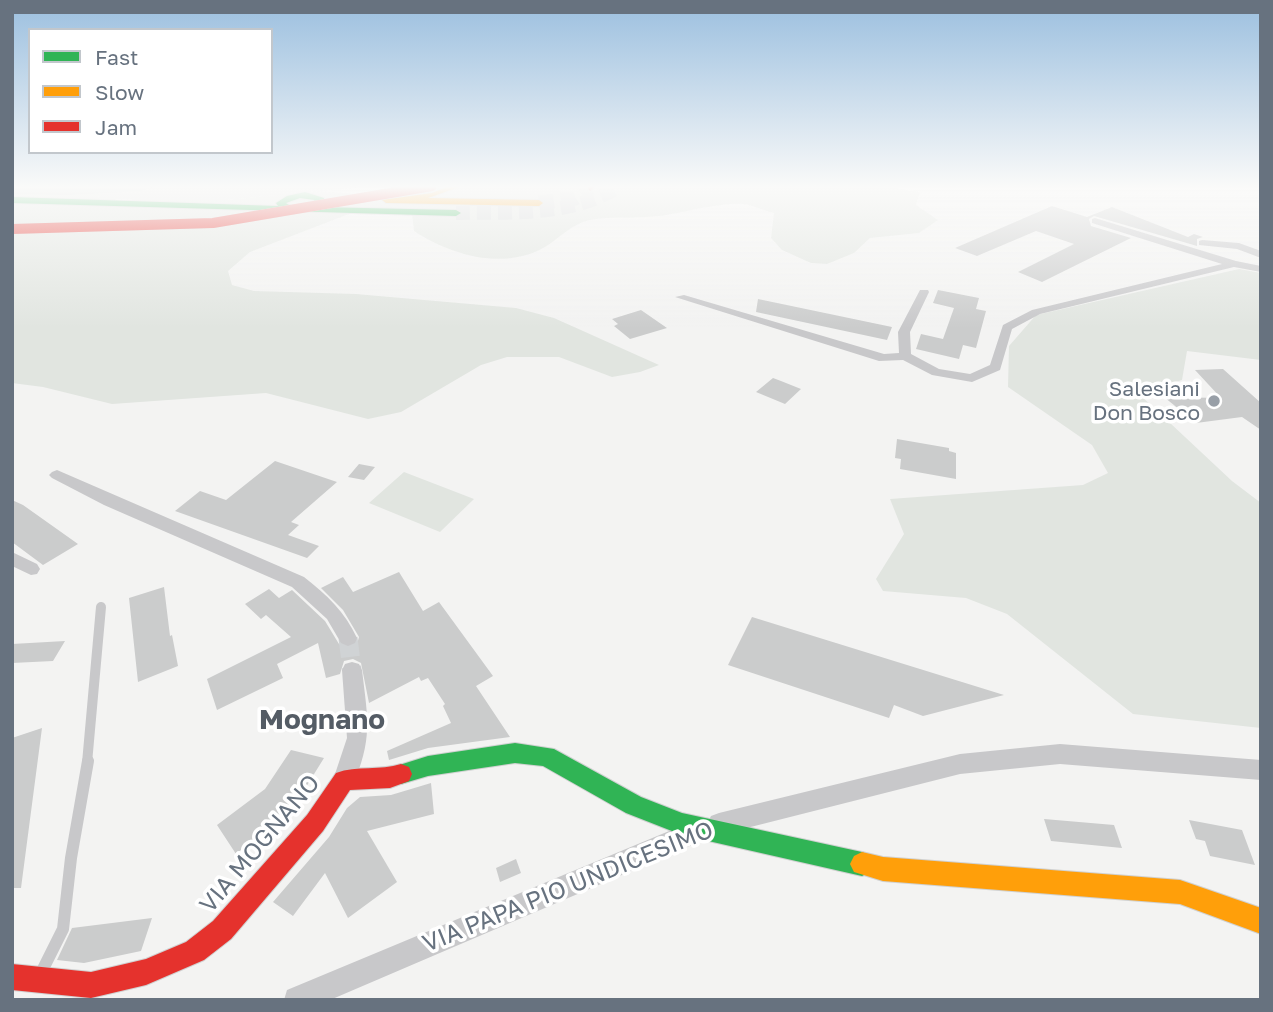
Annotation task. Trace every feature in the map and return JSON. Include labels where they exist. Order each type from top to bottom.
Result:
[{"type":"street","points":[[1135,233],[1234,264],[1261,269]]},
{"type":"street","points":[[1202,243],[1240,246],[1261,254]]},
{"type":"street","points":[[680,297],[883,358],[905,356],[936,372],[972,378],[996,367],[1007,327],[1036,312],[1234,264]]},
{"type":"street","points":[[905,356],[904,332],[924,292]]},
{"type":"street","points":[[57,475],[298,582],[321,600],[342,624],[348,638]]},
{"type":"street","points":[[12,558],[31,569]]},
{"type":"street","points":[[344,780],[356,756],[360,740],[352,670]]},
{"type":"street","name":"VIA MOGNANO","points":[[12,977],[91,985],[146,972],[195,951],[222,930],[315,823],[344,780],[390,778],[428,766],[515,753],[546,756],[634,805],[682,824],[703,829],[883,869],[1180,892],[1261,921]]},
{"type":"street","name":"VIA PAPA PIO UNDICESIMO","points":[[297,1000],[703,829],[960,764],[1060,754],[1261,770]]},
{"type":"lane","points":[[38,978],[63,929],[71,858],[88,759],[101,607]]},
{"type":"shaded area","points":[[12,233],[299,233],[250,252],[228,271],[232,285],[254,291],[356,294],[516,308],[554,318],[659,365],[612,377],[559,357],[507,357],[481,365],[401,412],[368,419],[266,393],[112,404],[43,387],[12,383]]},
{"type":"shaded area","points":[[418,233],[564,233],[545,247],[529,254],[495,259],[461,253]]},
{"type":"shaded area","points":[[772,233],[917,233],[870,238],[854,253],[827,264],[811,263],[782,250],[771,238]]},
{"type":"shaded area","points":[[1239,269],[1261,273],[1261,360],[1187,351],[1182,380],[1138,393],[1232,481],[1261,503],[1261,728],[1133,714],[1007,614],[966,598],[883,591],[876,579],[904,534],[890,499],[1083,485],[1108,473],[1092,445],[1008,387],[1009,346],[1036,315]]},
{"type":"shaded area","points":[[404,472],[474,499],[440,532],[369,503]]},
{"type":"building","points":[[989,233],[1031,233],[977,256],[955,248]]},
{"type":"building","points":[[1043,233],[1115,233],[1131,238],[1042,282],[1018,272],[1074,244]]},
{"type":"building","points":[[1153,233],[1178,233],[1188,237],[1194,234],[1203,237],[1197,239],[1197,246]]},
{"type":"building","points":[[938,290],[979,298],[976,309],[986,311],[976,348],[963,345],[959,359],[916,349],[921,334],[943,339],[954,308],[933,303]]},
{"type":"building","points":[[758,299],[892,327],[887,340],[756,312]]},
{"type":"building","points":[[641,310],[667,328],[630,339],[614,326],[618,324],[612,319]]},
{"type":"building","name":"Salesiani Don Bosco","points":[[1223,369],[1261,403],[1261,430],[1242,417],[1196,423],[1164,397],[1221,398],[1195,370]]},
{"type":"building","points":[[773,378],[801,389],[785,404],[756,392]]},
{"type":"building","points":[[897,439],[949,448],[949,451],[956,453],[956,479],[900,469],[901,459],[895,458]]},
{"type":"building","points":[[275,461],[337,482],[291,522],[299,525],[288,535],[319,546],[307,558],[175,511],[200,491],[226,500]]},
{"type":"building","points":[[359,464],[375,467],[364,480],[348,477]]},
{"type":"building","points":[[12,500],[78,544],[43,565],[12,542]]},
{"type":"building","points":[[399,572],[423,611],[439,602],[493,676],[476,686],[510,737],[428,748],[389,760],[387,751],[451,723],[443,706],[445,704],[428,678],[421,681],[419,677],[369,703],[361,663],[353,659],[344,661],[340,674],[326,678],[318,643],[277,664],[283,678],[217,710],[207,679],[291,637],[266,615],[261,619],[245,604],[269,589],[279,598],[292,590],[325,621],[339,644],[349,648],[357,644],[359,637],[343,610],[321,588],[343,577],[353,592]]},
{"type":"building","points":[[164,587],[170,636],[172,635],[178,666],[138,682],[129,598]]},
{"type":"building","points":[[752,617],[1004,695],[923,716],[894,705],[889,718],[728,665]]},
{"type":"building","points":[[65,641],[53,661],[12,663],[12,644]]},
{"type":"building","points":[[42,728],[21,888],[12,888],[12,738]]},
{"type":"building","points":[[291,750],[324,758],[306,787],[275,823],[236,854],[217,825],[265,789]]},
{"type":"building","points":[[431,783],[434,814],[367,831],[397,882],[348,918],[325,873],[293,916],[273,902],[329,837],[347,808],[360,797],[391,795]]},
{"type":"building","points":[[1044,819],[1114,825],[1122,848],[1051,841]]},
{"type":"building","points":[[1189,820],[1242,830],[1255,865],[1210,856],[1205,841],[1196,839]]},
{"type":"building","points":[[516,859],[521,873],[500,882],[496,868]]},
{"type":"building","points":[[152,918],[141,951],[84,963],[57,960],[72,928]]},
{"type":"tunnel","points":[[348,638],[352,670]]},
{"type":"traffic: fast","points":[[401,774],[428,766],[515,753],[546,756],[634,805],[682,824],[862,864]]},
{"type":"traffic: slow","points":[[862,864],[883,869],[1180,892],[1261,921]]},
{"type":"traffic: jam","points":[[12,977],[91,985],[146,972],[195,951],[222,930],[315,823],[344,780],[390,778],[401,774]]},
{"type":"place","name":"Salesiani Don Bosco","points":[[1214,401]]},
{"type":"district","name":"Mognano","points":[[322,720]]}]
